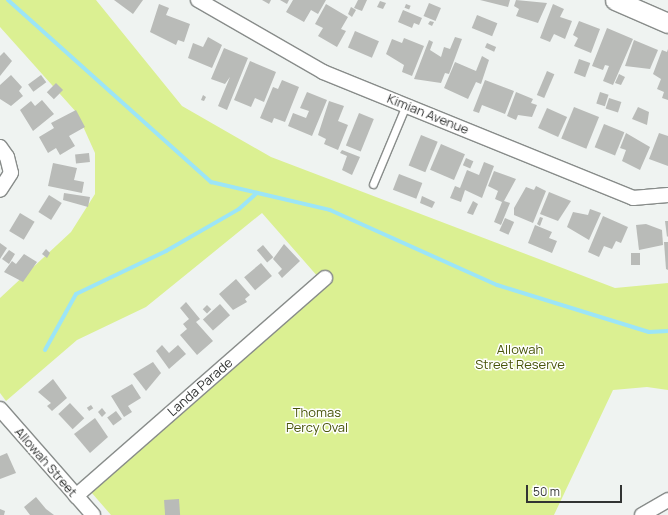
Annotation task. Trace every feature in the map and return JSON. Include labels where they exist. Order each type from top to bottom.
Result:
[{"type":"main road","points":[[615,0],[668,22]]},
{"type":"street","name":"Kimian Avenue","points":[[198,0],[323,72],[633,198],[668,195]]},
{"type":"street","points":[[0,147],[8,157],[11,173],[0,190]]},
{"type":"street","name":"Landa Parade","points":[[76,496],[325,278]]},
{"type":"street","name":"Allowah Street","points":[[0,410],[93,515]]},
{"type":"street","points":[[642,515],[668,500]]},
{"type":"lane","points":[[373,184],[406,105]]},
{"type":"green space","name":"Allowah Street Reserve","points":[[0,0],[96,0],[182,106],[271,157],[615,288],[668,283],[668,390],[647,387],[613,390],[554,515],[111,515],[91,492],[326,286],[262,213],[146,307],[77,340],[6,401],[0,393],[0,298],[71,232],[95,194],[95,153],[77,113],[0,27]]},
{"type":"building","points":[[114,0],[143,0],[133,14]]},
{"type":"building","points":[[262,0],[271,0],[269,4]]},
{"type":"building","points":[[280,0],[289,0],[287,4]]},
{"type":"building","points":[[293,0],[326,0],[318,14],[311,10],[304,22],[286,12]]},
{"type":"building","points":[[358,0],[367,0],[362,11],[354,8]]},
{"type":"building","points":[[480,0],[510,0],[508,7]]},
{"type":"building","points":[[516,0],[547,3],[538,23],[516,16],[519,9],[514,6]]},
{"type":"building","points":[[380,1],[386,3],[383,9],[377,7]]},
{"type":"building","points":[[429,3],[441,8],[435,21],[424,16]]},
{"type":"building","points":[[159,4],[169,8],[166,15],[190,24],[184,42],[178,40],[176,45],[150,32]]},
{"type":"building","points":[[326,4],[348,17],[341,29],[346,31],[337,47],[318,36],[323,28],[315,24]]},
{"type":"building","points":[[406,4],[411,6],[409,10],[405,8]]},
{"type":"building","points":[[553,4],[564,9],[560,17],[572,21],[565,39],[554,34],[550,42],[540,38]]},
{"type":"building","points":[[351,7],[356,10],[352,17],[348,14]]},
{"type":"building","points":[[403,10],[422,18],[419,25],[414,23],[412,28],[398,22]]},
{"type":"building","points":[[477,15],[497,23],[492,36],[472,28]]},
{"type":"building","points":[[430,21],[434,22],[432,26],[428,24]]},
{"type":"building","points":[[579,21],[600,29],[591,53],[574,46],[578,38],[573,35]]},
{"type":"building","points":[[607,28],[633,39],[613,85],[603,81],[609,66],[605,65],[603,70],[592,66]]},
{"type":"building","points":[[355,31],[379,41],[372,58],[348,48]]},
{"type":"building","points":[[208,37],[222,45],[212,68],[188,58],[193,43],[203,47]]},
{"type":"building","points":[[455,37],[462,39],[449,74],[445,73],[441,83],[414,79],[429,40],[433,42],[430,50],[441,57],[444,47],[450,49]]},
{"type":"building","points":[[404,38],[424,46],[412,76],[402,72],[404,65],[386,54],[392,39],[402,43]]},
{"type":"building","points":[[634,40],[658,50],[650,69],[625,66]]},
{"type":"building","points":[[487,43],[496,47],[494,52],[485,48]]},
{"type":"building","points":[[224,48],[248,58],[227,110],[218,106],[230,77],[225,84],[211,79]]},
{"type":"building","points":[[668,49],[668,100],[662,98],[664,92],[657,89],[661,79],[653,74],[662,50],[667,52]]},
{"type":"building","points":[[4,52],[12,61],[0,76],[0,56]]},
{"type":"building","points":[[482,56],[489,60],[481,84],[476,82],[468,99],[444,88],[455,62],[476,71]]},
{"type":"building","points":[[579,59],[590,63],[585,77],[574,73]]},
{"type":"building","points":[[250,61],[276,72],[264,102],[255,98],[251,107],[234,100]]},
{"type":"building","points":[[547,71],[554,74],[544,98],[537,95]]},
{"type":"building","points":[[619,74],[625,77],[621,85],[615,83]]},
{"type":"building","points":[[11,75],[22,87],[19,91],[23,96],[11,106],[0,99],[0,85]]},
{"type":"building","points":[[41,75],[46,82],[33,92],[28,84]]},
{"type":"building","points":[[282,80],[299,87],[285,122],[274,118],[272,123],[260,118],[273,87],[278,89]]},
{"type":"building","points":[[485,80],[514,91],[505,114],[482,105],[479,113],[473,111]]},
{"type":"building","points":[[56,83],[63,90],[54,99],[47,92]]},
{"type":"building","points":[[307,92],[327,100],[312,136],[288,126],[293,113],[306,118],[309,111],[300,108]]},
{"type":"building","points":[[516,92],[533,99],[531,103],[537,105],[532,117],[518,115],[516,120],[507,116]]},
{"type":"building","points":[[600,92],[609,95],[605,106],[596,103]]},
{"type":"building","points":[[203,95],[206,97],[204,101],[201,100]]},
{"type":"building","points":[[609,98],[621,102],[618,112],[606,108]]},
{"type":"building","points":[[42,100],[54,114],[33,131],[20,110],[31,101],[35,106]]},
{"type":"building","points":[[329,101],[344,106],[338,121],[348,125],[338,150],[324,144],[326,139],[318,135]]},
{"type":"building","points":[[574,107],[599,117],[586,149],[561,139]]},
{"type":"building","points":[[638,107],[649,112],[647,125],[632,119]]},
{"type":"building","points":[[547,108],[567,117],[558,137],[538,128]]},
{"type":"building","points":[[76,110],[85,127],[69,136],[75,146],[60,155],[56,148],[48,153],[39,137],[54,128],[51,123]]},
{"type":"building","points":[[359,113],[374,119],[361,151],[346,145]]},
{"type":"building","points":[[604,124],[624,132],[615,155],[595,147]]},
{"type":"building","points":[[626,133],[650,147],[640,170],[622,161],[626,150],[620,148]]},
{"type":"building","points":[[659,133],[668,136],[668,166],[649,159]]},
{"type":"building","points":[[421,135],[438,142],[425,172],[409,166]]},
{"type":"building","points":[[441,144],[465,154],[454,180],[430,170]]},
{"type":"building","points":[[342,150],[360,157],[352,175],[342,170],[347,156],[340,153]]},
{"type":"building","points":[[89,153],[90,162],[76,163],[75,154]]},
{"type":"building","points":[[466,158],[473,161],[470,168],[463,165]]},
{"type":"building","points":[[484,162],[494,166],[482,198],[465,190],[461,202],[450,198],[455,186],[460,188],[467,170],[479,175]]},
{"type":"building","points":[[53,163],[77,168],[74,180],[84,182],[82,193],[48,186]]},
{"type":"building","points":[[494,171],[516,179],[504,201],[510,203],[501,225],[494,222],[502,202],[495,199],[498,191],[488,186]]},
{"type":"building","points":[[399,174],[422,183],[416,199],[393,190]]},
{"type":"building","points":[[536,186],[546,191],[533,223],[514,215],[514,208],[526,187],[534,190]]},
{"type":"building","points":[[549,192],[571,201],[558,221],[540,214]]},
{"type":"building","points":[[64,193],[90,197],[88,207],[63,200]]},
{"type":"building","points":[[49,195],[62,203],[51,220],[38,212]]},
{"type":"building","points":[[422,196],[435,202],[432,208],[420,203]]},
{"type":"building","points":[[473,201],[478,204],[473,215],[467,213]]},
{"type":"building","points":[[590,209],[601,213],[589,240],[567,227],[573,212],[588,215]]},
{"type":"building","points":[[20,213],[35,222],[24,240],[9,231]]},
{"type":"building","points":[[603,216],[628,227],[621,243],[616,241],[612,249],[604,246],[599,257],[588,252]]},
{"type":"building","points":[[540,217],[543,218],[540,226],[537,224]]},
{"type":"building","points":[[505,218],[514,222],[508,235],[499,231]]},
{"type":"building","points":[[665,221],[668,221],[667,237]]},
{"type":"building","points":[[646,224],[662,230],[663,245],[639,250],[636,225]]},
{"type":"building","points":[[535,225],[552,232],[549,238],[557,241],[552,253],[528,243]]},
{"type":"building","points":[[664,242],[668,242],[668,270],[666,269]]},
{"type":"building","points":[[0,243],[7,248],[0,259]]},
{"type":"building","points":[[284,244],[300,261],[282,278],[278,273],[282,269],[273,259]]},
{"type":"building","points":[[263,245],[273,257],[267,262],[257,250]]},
{"type":"building","points":[[46,249],[50,253],[47,258],[42,254]]},
{"type":"building","points":[[9,250],[15,254],[9,264],[2,259]]},
{"type":"building","points":[[631,253],[640,253],[640,265],[631,265]]},
{"type":"building","points":[[24,254],[37,262],[23,282],[4,272],[12,261],[16,264]]},
{"type":"building","points":[[261,263],[272,276],[255,290],[244,277]]},
{"type":"building","points":[[236,279],[250,295],[245,299],[247,302],[233,310],[219,294]]},
{"type":"building","points":[[186,302],[200,319],[196,322],[213,341],[197,355],[180,335],[187,329],[183,324],[189,319],[180,308]]},
{"type":"building","points":[[220,304],[230,315],[213,331],[203,319]]},
{"type":"building","points":[[207,305],[211,309],[207,313],[203,309]]},
{"type":"building","points":[[162,345],[169,353],[178,345],[186,354],[169,369],[156,351]]},
{"type":"building","points":[[153,362],[161,373],[146,391],[133,374]]},
{"type":"building","points":[[53,379],[67,398],[52,411],[47,406],[51,403],[38,392]]},
{"type":"building","points":[[132,384],[141,398],[128,406],[132,412],[124,417],[111,396]]},
{"type":"building","points":[[70,403],[84,418],[73,429],[58,414]]},
{"type":"building","points":[[91,405],[93,408],[89,411],[87,408]]},
{"type":"building","points":[[102,408],[106,413],[102,417],[98,412]]},
{"type":"building","points":[[116,411],[122,419],[113,426],[107,418]]},
{"type":"building","points":[[95,418],[108,437],[90,453],[74,434]]},
{"type":"building","points":[[7,453],[16,473],[0,479],[0,456]]},
{"type":"building","points":[[36,497],[46,509],[54,515],[30,515],[24,507]]},
{"type":"building","points":[[179,499],[180,515],[165,515],[164,500]]},
{"type":"building","points":[[0,509],[5,511],[4,515],[0,515]]},
{"type":"waterway","points":[[8,0],[211,182],[330,210],[497,285],[649,332],[668,331]]},
{"type":"waterway","points":[[45,350],[76,294],[166,251],[239,209],[257,193]]},
{"type":"park label","name":"Thomas Percy Oval","points":[[317,420]]}]
